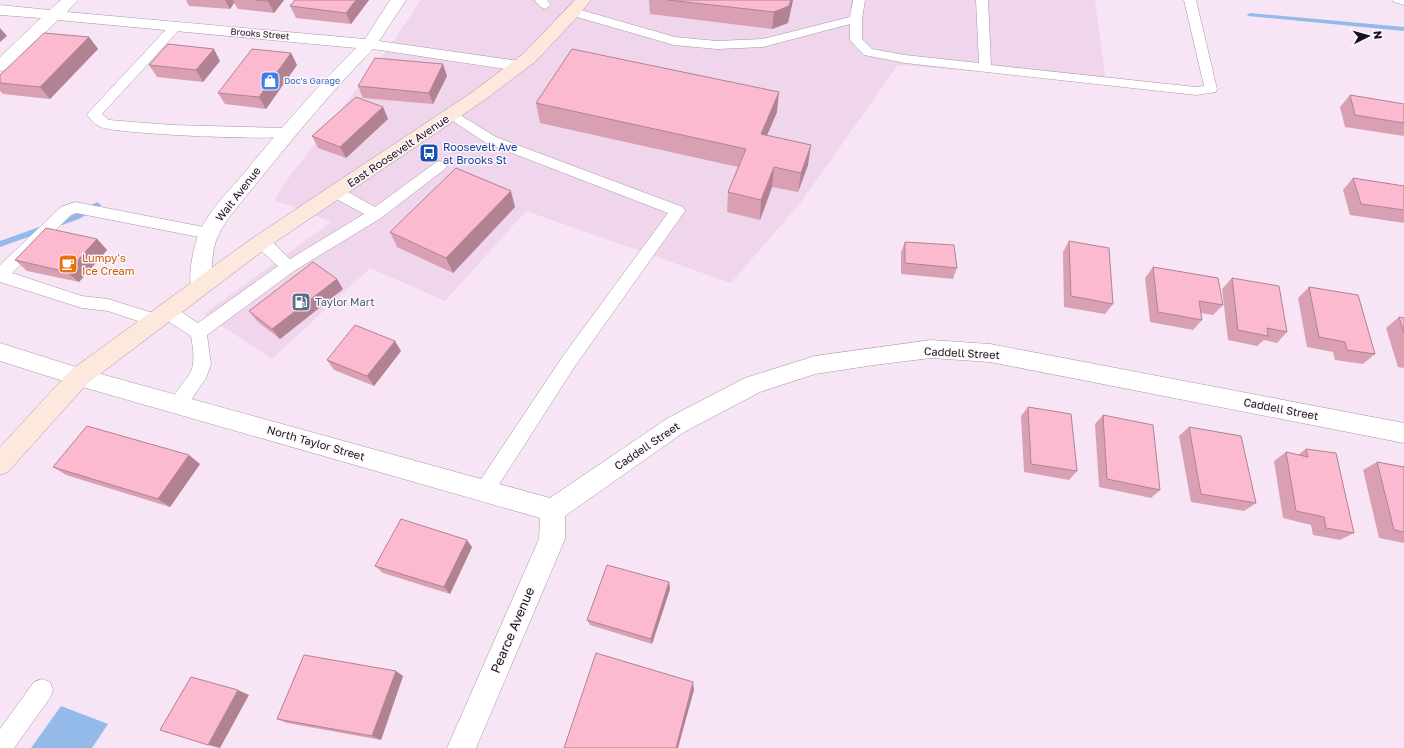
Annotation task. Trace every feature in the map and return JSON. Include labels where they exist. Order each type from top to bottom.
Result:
[{"type":"main road","name":"East Roosevelt Avenue","points":[[200,286],[260,242],[452,114],[518,66],[530,57],[579,6]]},
{"type":"main road","points":[[0,464],[79,377],[200,286]]},
{"type":"street","points":[[0,66],[70,0]]},
{"type":"street","name":"Wait Avenue","points":[[200,286],[203,253],[209,233],[220,214],[343,70],[369,44],[398,0]]},
{"type":"street","name":"Brooks Street","points":[[0,10],[369,44],[518,66]]},
{"type":"street","name":"Caddell Street","points":[[553,510],[676,425],[753,385],[815,365],[931,350],[990,352],[1404,433]]},
{"type":"street","name":"North Taylor Street","points":[[0,352],[79,377],[180,404],[553,510]]},
{"type":"street","name":"Pearce Avenue","points":[[461,748],[552,539],[553,510]]},
{"type":"lane","points":[[859,0],[856,19],[856,40],[868,52],[905,59],[985,68],[1196,90],[1211,89],[1190,0]]},
{"type":"lane","points":[[982,0],[985,68]]},
{"type":"lane","points":[[1398,0],[1404,1]]},
{"type":"lane","points":[[579,6],[674,41],[717,45],[763,43],[856,19]]},
{"type":"lane","points":[[176,26],[94,115],[106,124],[172,130],[287,134]]},
{"type":"lane","points":[[452,114],[491,140],[678,211],[568,361],[484,491]]},
{"type":"lane","points":[[198,332],[289,267],[376,214],[440,166]]},
{"type":"lane","points":[[336,192],[376,214]]},
{"type":"lane","points":[[198,332],[160,316],[108,305],[82,302],[3,277],[5,270],[66,210],[75,207],[209,233]]},
{"type":"lane","points":[[260,242],[289,267]]},
{"type":"lane","points":[[180,404],[201,374],[203,355],[198,332]]},
{"type":"lane","points":[[0,748],[42,690]]},
{"type":"shaded area","points":[[421,0],[1095,0],[1106,82],[898,65],[801,202],[731,283],[526,211],[445,301],[370,268],[272,359],[204,314],[331,222],[290,205],[274,201],[287,180],[397,36]]},
{"type":"water","points":[[61,706],[108,724],[92,748],[31,748]]},
{"type":"building","points":[[295,0],[356,0],[346,13],[290,6]]},
{"type":"building","points":[[668,0],[791,0],[789,6],[774,12]]},
{"type":"building","points":[[44,33],[89,37],[40,87],[0,83],[0,75]]},
{"type":"building","points":[[168,44],[214,49],[196,70],[149,65]]},
{"type":"building","points":[[252,49],[291,53],[259,97],[218,93]]},
{"type":"building","points":[[572,49],[779,92],[761,134],[811,145],[801,173],[774,167],[761,200],[728,192],[746,149],[536,103]]},
{"type":"building","points":[[375,58],[443,64],[429,93],[358,86]]},
{"type":"building","points":[[1350,95],[1404,104],[1404,123],[1355,115]]},
{"type":"building","points":[[356,97],[383,107],[340,147],[312,136]]},
{"type":"building","points":[[456,168],[511,191],[446,258],[390,232]]},
{"type":"building","points":[[1353,178],[1404,186],[1404,210],[1361,204]]},
{"type":"building","points":[[46,228],[97,239],[67,272],[15,260]]},
{"type":"building","points":[[1069,241],[1109,248],[1113,304],[1071,296]]},
{"type":"building","points":[[905,242],[954,245],[957,268],[905,263]]},
{"type":"building","points":[[313,262],[337,279],[272,329],[249,311]]},
{"type":"building","points":[[1153,267],[1218,278],[1223,305],[1199,301],[1202,320],[1158,312]]},
{"type":"building","points":[[1232,278],[1279,286],[1287,332],[1267,328],[1268,336],[1238,330]]},
{"type":"building","points":[[1309,287],[1358,295],[1375,354],[1347,350],[1345,342],[1319,337]]},
{"type":"building","points":[[1399,317],[1404,318],[1404,333]]},
{"type":"building","points":[[355,325],[395,341],[367,376],[327,360]]},
{"type":"building","points":[[1028,407],[1071,414],[1077,471],[1031,464]]},
{"type":"building","points":[[1103,415],[1153,425],[1160,490],[1107,479]]},
{"type":"building","points":[[87,426],[189,455],[158,499],[53,467]]},
{"type":"building","points":[[1189,427],[1241,436],[1256,503],[1201,494]]},
{"type":"building","points":[[1306,449],[1336,453],[1354,533],[1326,528],[1324,517],[1296,511],[1286,452],[1308,457]]},
{"type":"building","points":[[1377,462],[1404,467],[1404,532],[1394,530]]},
{"type":"building","points":[[401,519],[467,540],[444,587],[375,566]]},
{"type":"building","points":[[607,565],[669,582],[651,639],[587,620]]},
{"type":"building","points":[[596,653],[693,682],[676,748],[564,748]]},
{"type":"building","points":[[304,655],[396,671],[372,736],[277,719]]},
{"type":"building","points":[[191,677],[238,690],[208,745],[160,730]]},
{"type":"waterway","points":[[1250,15],[1404,29]]},
{"type":"waterway","points":[[0,244],[76,217],[97,205]]},
{"type":"place","name":"Doc's Garage","points":[[270,81]]},
{"type":"place","name":"Roosevelt Ave at Brooks St","points":[[429,153]]},
{"type":"place","name":"Lumpy's Ice Cream","points":[[68,264]]},
{"type":"place","name":"Taylor Mart","points":[[301,302]]}]
